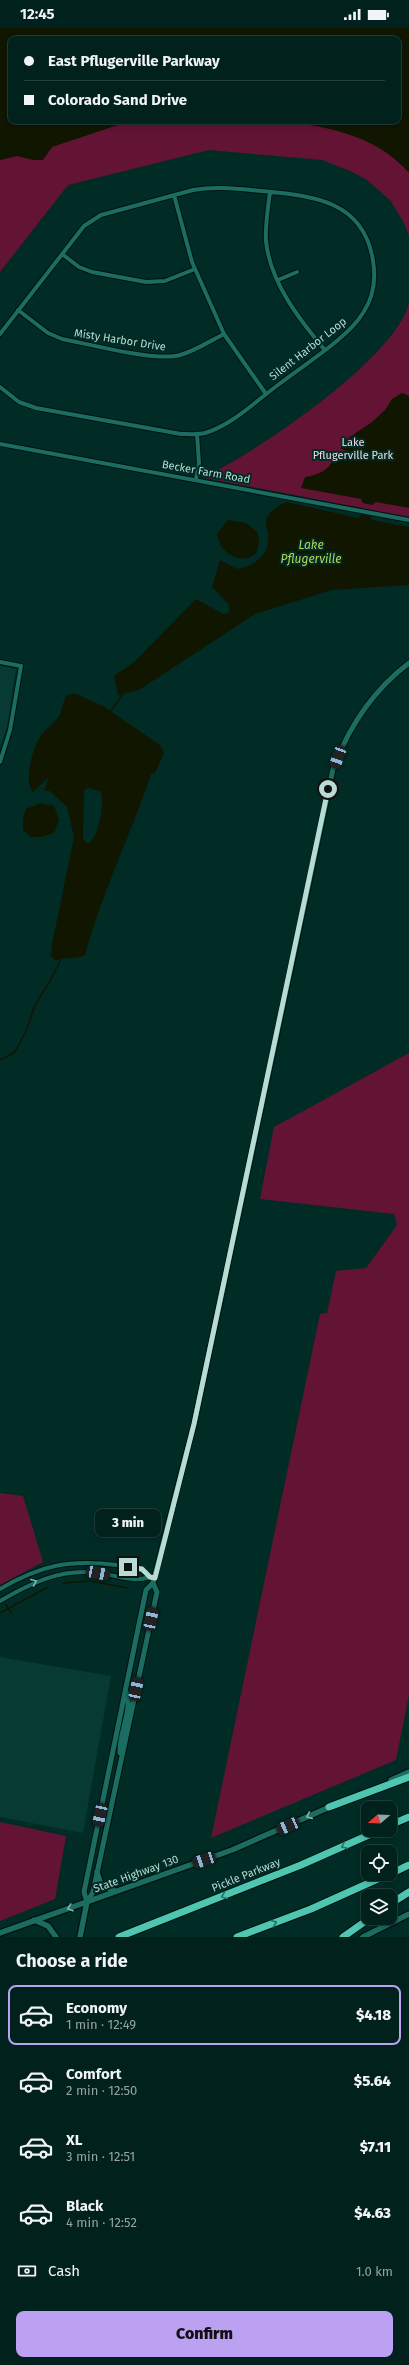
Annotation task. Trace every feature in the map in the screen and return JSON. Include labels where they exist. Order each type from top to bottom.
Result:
[{"type":"highway","points":[[329,1807],[409,1777]]},
{"type":"highway","points":[[397,1822],[409,1817]]},
{"type":"highway","name":"Pickle Parkway","points":[[119,1937],[301,1865],[364,1837]]},
{"type":"highway","points":[[397,1871],[409,1865]]},
{"type":"highway","points":[[237,1937],[311,1908],[374,1881]]},
{"type":"highway","points":[[397,1900],[409,1892]]},
{"type":"highway","points":[[343,1937],[361,1924]]},
{"type":"main road","name":"State Highway 130","points":[[0,1933],[232,1850],[409,1772]]},
{"type":"main road","points":[[97,1872],[101,1885],[116,1892]]},
{"type":"main road","points":[[80,1937],[87,1902]]},
{"type":"main road","points":[[363,1937],[409,1914]]},
{"type":"main road","points":[[34,1920],[48,1926],[56,1937]]},
{"type":"street","name":"Silent Harbor Loop","points":[[0,334],[84,226],[101,215],[174,195],[218,187],[308,195],[335,204],[357,223],[371,249],[374,267],[372,296],[355,324],[324,350],[232,420],[214,430],[197,434],[181,434],[36,408],[19,402],[0,387]]},
{"type":"street","points":[[270,192],[266,239],[268,253],[278,280],[291,307],[324,350]]},
{"type":"street","points":[[174,195],[196,269],[224,334],[266,394]]},
{"type":"street","points":[[62,254],[79,267],[92,272],[146,282],[169,280],[196,269]]},
{"type":"street","points":[[278,280],[297,272]]},
{"type":"street","name":"Misty Harbor Drive","points":[[18,310],[48,332],[62,339],[159,357],[179,356],[224,334]]},
{"type":"street","points":[[196,479],[199,463],[197,434]]},
{"type":"street","name":"Becker Farm Road","points":[[0,444],[196,479],[409,520]]},
{"type":"street","points":[[0,662],[21,666],[10,730],[0,762]]},
{"type":"street","points":[[87,1902],[84,1892],[146,1590],[153,1579],[194,1424],[333,769],[342,744],[362,711],[383,686],[409,663]]},
{"type":"street","points":[[0,1589],[30,1572],[50,1565],[68,1562],[101,1563],[142,1569],[153,1579],[157,1592],[93,1892],[87,1902]]},
{"type":"street","points":[[0,1601],[28,1585],[59,1574],[98,1573],[140,1580],[153,1579]]},
{"type":"street","points":[[120,1762],[120,1741],[128,1702],[127,1693],[125,1692]]},
{"type":"shaded area","points":[[0,666],[16,669],[7,727],[0,747]]},
{"type":"shaded area","points":[[0,1657],[111,1676],[83,1833],[0,1817]]},
{"type":"green space","points":[[0,28],[409,28],[409,235],[403,221],[390,200],[367,180],[350,171],[322,160],[209,150],[68,185],[0,272]]},
{"type":"green space","name":"Lake Pflugerville Park","points":[[409,303],[409,517],[205,478],[205,476],[228,464],[288,426],[321,402],[352,376],[379,350],[399,325]]},
{"type":"green space","points":[[409,1053],[409,1695],[396,1760],[211,1838],[320,1314],[327,1313],[336,1271],[366,1268],[397,1225],[394,1214],[260,1199],[274,1127]]},
{"type":"green space","points":[[0,1493],[23,1496],[43,1562],[0,1585]]},
{"type":"green space","points":[[0,1822],[66,1836],[55,1899],[0,1921]]},
{"type":"water","points":[[0,28],[409,28],[409,173],[395,159],[380,148],[363,140],[326,128],[301,124],[401,124],[401,36],[8,36],[8,124],[121,124],[52,147],[43,160],[33,160],[17,156],[0,160]]},
{"type":"water","points":[[402,393],[409,396],[409,508],[376,502],[372,505],[363,503],[361,499],[301,488],[305,477],[322,472],[329,467],[333,459],[350,457],[353,453],[341,449],[341,443],[372,422],[385,410],[392,399]]},
{"type":"water","name":"Lake Pflugerville","points":[[286,502],[358,518],[361,515],[370,516],[372,520],[409,527],[409,585],[332,590],[255,614],[139,690],[118,695],[114,676],[134,662],[196,599],[223,614],[229,613],[229,605],[212,587],[220,560],[237,569],[250,565],[260,558],[264,554],[268,543],[266,523],[268,516],[273,510]]},
{"type":"water","points":[[228,520],[246,523],[257,532],[259,543],[257,552],[251,557],[235,557],[227,553],[221,545],[217,534]]},
{"type":"water","points":[[74,693],[103,706],[160,745],[164,753],[155,773],[151,774],[108,886],[85,955],[56,961],[51,956],[52,944],[74,837],[67,807],[50,791],[44,791],[49,777],[33,792],[30,787],[29,773],[32,756],[37,742],[42,734],[55,722],[59,716],[66,696]],"holes":[[[88,788],[100,791],[102,803],[98,828],[92,841],[88,844],[83,839],[84,790]]]},
{"type":"water","points":[[40,803],[54,806],[59,820],[54,833],[42,837],[31,837],[23,830],[23,818],[26,809]]},
{"type":"waterway","points":[[110,712],[123,694]]},
{"type":"waterway","points":[[0,1060],[15,1052],[26,1031],[35,1005],[50,981],[62,957]]},
{"type":"waterway","points":[[63,1583],[90,1581],[128,1588]]},
{"type":"waterway","points":[[0,1613],[48,1587]]},
{"type":"waterway","points":[[6,1605],[11,1613]]},
{"type":"route","points":[[128,1567],[142,1569],[150,1577],[155,1578],[178,1492],[194,1424],[328,789]]}]
